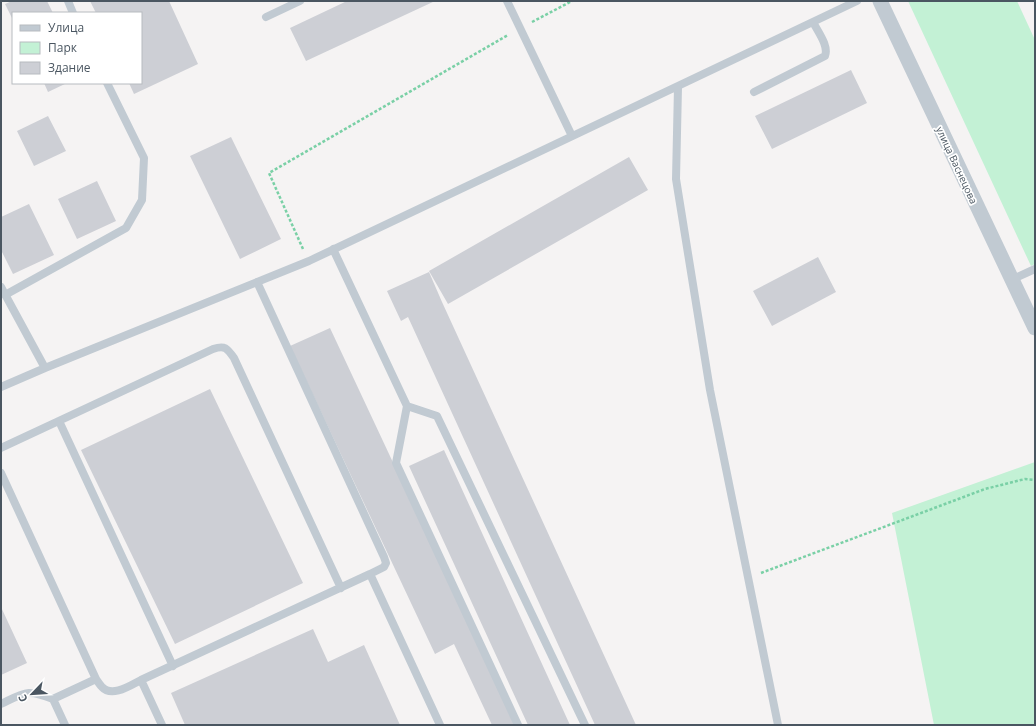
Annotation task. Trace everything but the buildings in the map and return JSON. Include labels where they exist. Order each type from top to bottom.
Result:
[{"type":"street","name":"улица Васнецова","points":[[880,1],[1035,328]]},
{"type":"lane","points":[[68,1],[73,12]]},
{"type":"lane","points":[[266,17],[300,1]]},
{"type":"lane","points":[[507,1],[572,136]]},
{"type":"lane","points":[[1,387],[309,261],[857,1]]},
{"type":"lane","points":[[754,92],[824,56],[826,52],[825,46],[813,22]]},
{"type":"lane","points":[[5,295],[126,228],[142,200],[144,158],[107,84]]},
{"type":"lane","points":[[678,86],[676,179],[710,390],[778,725]]},
{"type":"lane","points":[[334,249],[407,406],[396,463],[518,725]]},
{"type":"lane","points":[[1012,280],[1035,269]]},
{"type":"lane","points":[[1,473],[96,679],[103,689],[111,692],[120,690],[173,666],[384,567],[386,563],[384,557],[257,282]]},
{"type":"lane","points":[[1,287],[45,368]]},
{"type":"lane","points":[[1,448],[213,349],[221,347],[227,349],[234,358],[340,588]]},
{"type":"lane","points":[[407,406],[437,416],[585,725]]},
{"type":"lane","points":[[60,420],[173,666]]},
{"type":"lane","points":[[370,574],[440,725]]},
{"type":"lane","points":[[53,699],[96,679]]},
{"type":"lane","points":[[141,680],[162,725]]},
{"type":"lane","points":[[1,704],[27,692],[34,692],[53,699],[65,725]]},
{"type":"path","points":[[309,261],[269,173],[521,28],[572,1]]},
{"type":"path","points":[[749,578],[985,489],[1025,479],[1035,480]]},
{"type":"green space","points":[[908,1],[1017,1],[1035,40],[1035,264],[1031,266]]},
{"type":"green space","points":[[1035,462],[1035,725],[934,725],[892,513]]}]
